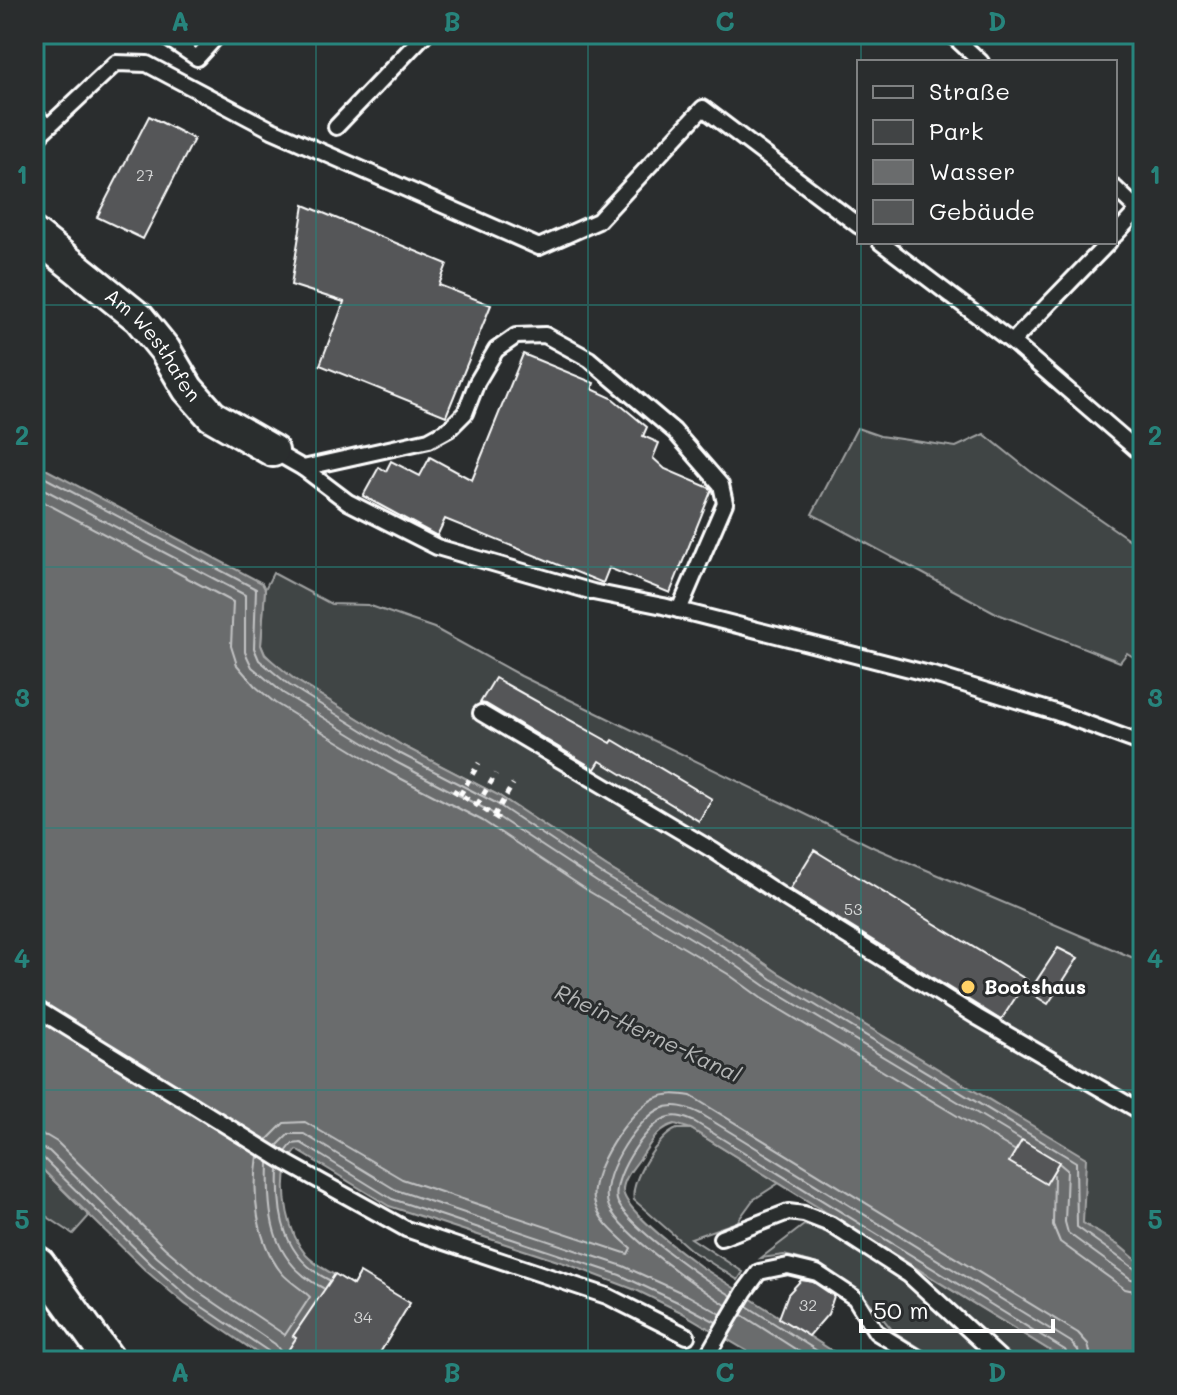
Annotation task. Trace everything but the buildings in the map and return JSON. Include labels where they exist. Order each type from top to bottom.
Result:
[{"type":"street","name":"Am Westhafen","points":[[34,234],[139,318],[165,350],[188,389],[212,416],[273,451]]},
{"type":"street","points":[[34,1260],[110,1361]]},
{"type":"lane","points":[[161,34],[197,58],[219,34]]},
{"type":"lane","points":[[336,127],[425,34]]},
{"type":"lane","points":[[951,34],[979,60]]},
{"type":"lane","points":[[34,140],[116,63],[147,64],[272,130],[539,247],[598,221],[703,108],[857,224]]},
{"type":"lane","points":[[34,114],[47,126]]},
{"type":"lane","points":[[1117,190],[1141,213],[1117,233]]},
{"type":"lane","points":[[883,244],[1012,342],[1143,455]]},
{"type":"lane","points":[[1012,342],[1107,244]]},
{"type":"lane","points":[[303,468],[429,440],[449,429],[465,413],[477,382],[496,350],[516,336],[545,335],[589,359],[650,410],[674,431],[721,485],[725,503],[679,610]]},
{"type":"lane","points":[[273,451],[303,468],[348,502],[437,547],[593,592],[679,610],[941,677],[1055,712],[1143,744]]},
{"type":"lane","points":[[481,713],[714,851],[977,1017],[1143,1113]]},
{"type":"lane","points":[[34,1007],[287,1163],[406,1229],[607,1296],[687,1336]]},
{"type":"lane","points":[[721,1238],[788,1212],[804,1214],[830,1224],[909,1275],[1003,1361]]},
{"type":"lane","points":[[704,1361],[759,1272],[788,1266],[817,1273],[855,1298],[876,1332],[923,1361]]},
{"type":"path","points":[[460,795],[479,763]]},
{"type":"path","points":[[477,805],[496,774]]},
{"type":"path","points":[[494,816],[513,784]]},
{"type":"path","points":[[453,790],[502,821]]},
{"type":"green space","points":[[857,428],[880,436],[956,447],[984,434],[1030,471],[1143,549],[1143,663],[1127,653],[1120,662],[998,614],[812,514]]},
{"type":"green space","points":[[273,573],[331,604],[368,605],[434,628],[521,676],[875,848],[1143,962],[1143,1266],[1121,1247],[1083,1223],[1062,1145],[607,867],[498,795],[403,746],[276,665],[261,645],[265,589]]},
{"type":"green space","points":[[677,1129],[691,1129],[779,1183],[753,1200],[737,1222],[691,1238],[743,1272],[738,1280],[692,1251],[634,1200],[636,1182],[647,1160],[662,1140]]},
{"type":"green space","points":[[34,1161],[89,1216],[73,1234],[34,1208]]},
{"type":"green space","points":[[804,1225],[832,1234],[884,1263],[909,1281],[999,1361],[941,1361],[893,1331],[866,1298],[811,1262],[784,1255],[761,1258]]},
{"type":"green space","points":[[896,1256],[1067,1361],[1011,1361]]},
{"type":"water","name":"Rhein-Herne-Kanal","points":[[34,463],[262,583],[265,589],[261,645],[265,655],[294,679],[403,746],[498,795],[607,867],[777,972],[1086,1158],[1083,1223],[1121,1247],[1143,1266],[1143,1361],[1067,1361],[691,1129],[675,1124],[655,1137],[625,1180],[625,1198],[632,1208],[655,1231],[700,1266],[848,1361],[764,1361],[679,1311],[638,1291],[567,1264],[389,1206],[297,1150],[288,1164],[285,1177],[290,1224],[300,1246],[311,1260],[353,1285],[306,1361],[269,1361],[185,1304],[145,1270],[34,1161]]},
{"type":"place","name":"Bootshaus","points":[[968,987]]}]
